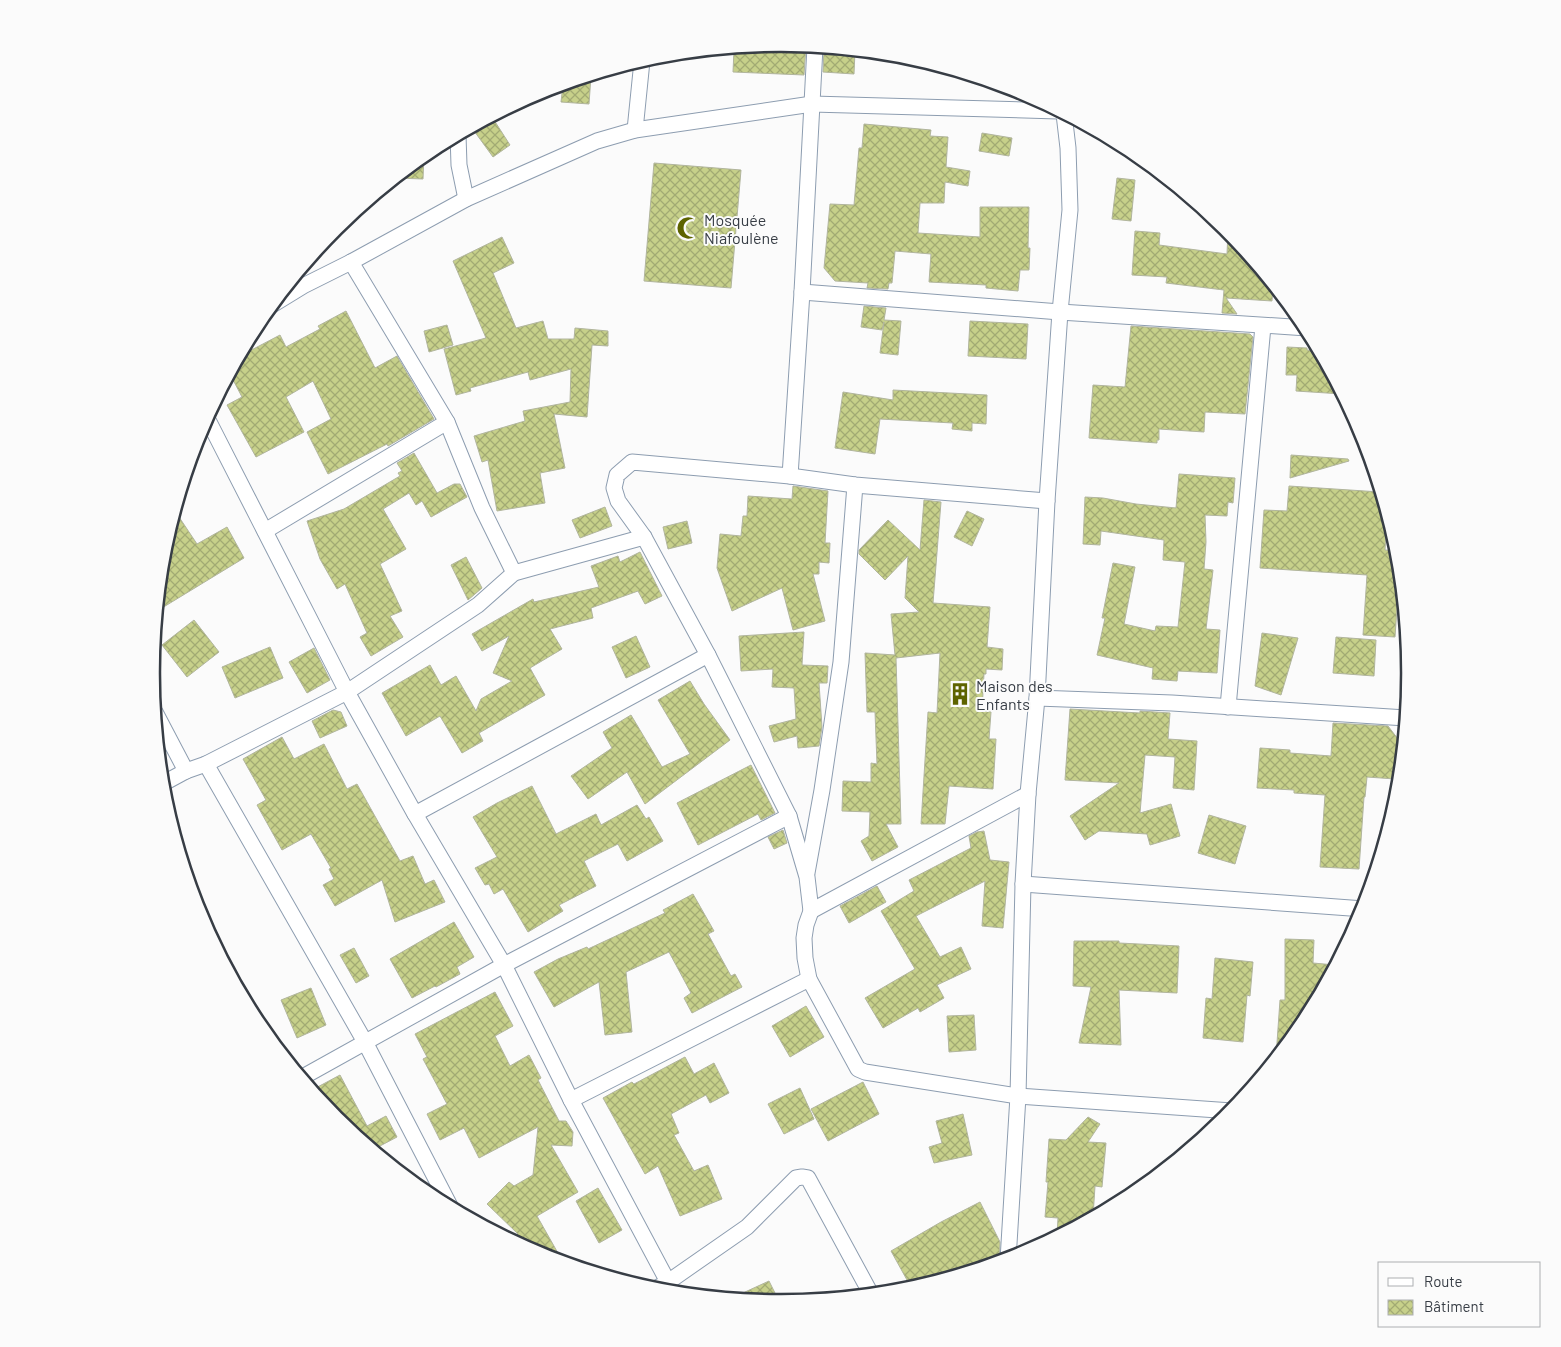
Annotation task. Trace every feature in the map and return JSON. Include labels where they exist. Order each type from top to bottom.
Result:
[{"type":"street","points":[[790,476],[815,54]]},
{"type":"street","points":[[634,130],[641,69]]},
{"type":"street","points":[[301,280],[351,262],[466,199],[598,141],[634,130],[812,104],[1041,111]]},
{"type":"street","points":[[1009,1251],[1018,1096],[1028,794],[1037,698],[1047,500],[1060,312],[1070,210],[1068,148],[1065,122]]},
{"type":"street","points":[[458,143],[459,165],[466,199]]},
{"type":"street","points":[[351,262],[447,422],[482,508],[514,573]]},
{"type":"street","points":[[802,292],[1297,328]]},
{"type":"street","points":[[1228,707],[1263,326]]},
{"type":"street","points":[[265,531],[447,422]]},
{"type":"street","points":[[211,427],[347,692],[415,814],[504,965],[571,1100],[668,1282]]},
{"type":"street","points":[[1047,500],[854,485],[790,476],[632,462],[617,475],[614,488],[618,501],[644,537],[708,655],[789,816],[807,877],[811,911],[804,938],[808,979],[858,1069],[865,1072],[1018,1096],[1222,1110]]},
{"type":"street","points":[[807,877],[822,790],[840,662],[854,485]]},
{"type":"street","points":[[169,780],[186,771],[206,764],[347,692],[478,605],[514,573],[644,537]]},
{"type":"street","points":[[415,814],[708,655]]},
{"type":"street","points":[[1037,698],[1154,702],[1400,718]]},
{"type":"street","points":[[162,727],[186,771]]},
{"type":"street","points":[[206,764],[365,1042],[445,1196]]},
{"type":"street","points":[[811,911],[1028,794]]},
{"type":"street","points":[[307,1075],[504,965],[789,816]]},
{"type":"street","points":[[1024,884],[1355,908]]},
{"type":"street","points":[[571,1100],[808,979]]},
{"type":"street","points":[[665,1284],[748,1227],[796,1178],[802,1177],[808,1178],[868,1288]]},
{"type":"building","points":[[780,52],[806,53],[804,75],[733,72],[734,55]]},
{"type":"building","points":[[824,54],[855,57],[854,74],[823,72]]},
{"type":"building","points":[[591,82],[589,104],[561,102],[562,92]]},
{"type":"building","points":[[496,123],[510,145],[493,157],[476,133]]},
{"type":"building","points":[[864,124],[931,130],[930,136],[948,137],[946,167],[970,171],[968,186],[945,182],[944,203],[920,203],[918,233],[980,237],[980,207],[1029,207],[1029,270],[1020,270],[1018,291],[986,288],[986,285],[929,282],[931,254],[895,251],[892,283],[889,283],[888,289],[867,288],[868,283],[835,281],[824,268],[830,204],[854,205],[859,148],[862,148]]},
{"type":"building","points":[[982,133],[1012,138],[1009,156],[979,151]]},
{"type":"building","points":[[654,163],[741,170],[731,288],[644,281]]},
{"type":"building","points":[[424,165],[423,179],[406,178]]},
{"type":"building","points":[[1117,178],[1135,180],[1131,221],[1112,219]]},
{"type":"building","points":[[1135,231],[1160,233],[1159,245],[1227,254],[1228,242],[1272,294],[1272,301],[1226,298],[1237,314],[1222,313],[1224,290],[1166,283],[1167,277],[1132,275]]},
{"type":"building","points":[[502,237],[514,263],[493,273],[516,328],[543,321],[548,339],[574,339],[575,328],[608,331],[608,346],[592,345],[587,417],[554,414],[565,468],[540,473],[545,503],[497,511],[488,460],[482,462],[474,436],[525,421],[523,411],[570,402],[571,369],[530,380],[528,372],[470,388],[471,391],[456,395],[444,349],[486,338],[453,261]]},
{"type":"building","points":[[864,306],[886,308],[884,320],[901,321],[898,355],[880,353],[884,322],[882,330],[861,327]]},
{"type":"building","points":[[346,311],[375,368],[397,356],[434,419],[388,446],[387,444],[328,474],[307,432],[331,419],[313,381],[286,397],[304,432],[256,457],[227,405],[242,397],[234,381],[251,350],[280,335],[286,347],[320,329],[318,326]]},
{"type":"building","points":[[970,321],[1028,324],[1026,359],[968,356]]},
{"type":"building","points":[[447,325],[453,345],[429,352],[424,331]]},
{"type":"building","points":[[1131,326],[1250,334],[1253,337],[1245,414],[1205,412],[1204,432],[1159,429],[1159,440],[1157,440],[1157,443],[1089,438],[1093,385],[1125,387]]},
{"type":"building","points":[[1287,347],[1307,348],[1318,363],[1334,393],[1296,391],[1297,375],[1286,375]]},
{"type":"building","points":[[893,390],[987,395],[986,424],[972,423],[972,431],[952,429],[953,423],[880,419],[875,454],[835,448],[843,392],[893,400]]},
{"type":"building","points":[[414,453],[437,493],[454,484],[460,484],[467,497],[431,517],[422,501],[416,505],[409,493],[383,509],[406,549],[380,564],[402,611],[390,616],[403,637],[371,656],[360,637],[367,633],[345,584],[337,589],[320,559],[307,521],[344,509],[400,476],[398,473],[402,471],[397,463]]},
{"type":"building","points":[[1291,455],[1348,459],[1349,461],[1290,478]]},
{"type":"building","points":[[1179,474],[1235,478],[1233,503],[1228,502],[1227,516],[1205,515],[1204,569],[1213,570],[1206,629],[1220,630],[1217,673],[1178,671],[1177,681],[1152,679],[1153,668],[1097,655],[1105,618],[1102,618],[1113,563],[1135,567],[1124,624],[1155,631],[1156,626],[1178,627],[1185,562],[1163,560],[1164,540],[1101,531],[1100,545],[1083,544],[1085,497],[1176,508]]},
{"type":"building","points":[[793,486],[828,491],[825,543],[830,543],[829,563],[819,562],[819,574],[813,574],[825,621],[793,630],[782,588],[732,611],[717,568],[720,534],[741,536],[743,516],[747,516],[748,496],[792,499]]},
{"type":"building","points":[[1289,486],[1374,492],[1386,536],[1385,550],[1390,552],[1396,592],[1395,637],[1363,635],[1367,575],[1260,568],[1264,510],[1287,511]]},
{"type":"building","points":[[924,500],[941,502],[933,603],[990,607],[987,647],[1003,649],[1002,670],[986,669],[986,674],[984,674],[982,711],[991,712],[989,739],[996,739],[993,789],[949,786],[945,824],[921,824],[928,712],[937,713],[940,653],[896,658],[901,824],[886,824],[898,847],[872,861],[861,841],[869,836],[870,812],[842,811],[843,781],[871,782],[871,763],[877,764],[875,712],[867,712],[865,653],[895,655],[891,614],[919,612],[905,598],[908,556],[885,580],[859,554],[859,550],[888,520],[920,550]]},
{"type":"building","points":[[605,507],[612,526],[580,538],[572,520]]},
{"type":"building","points":[[967,511],[984,519],[972,546],[954,537]]},
{"type":"building","points":[[180,518],[197,544],[227,527],[244,558],[164,607],[171,552]]},
{"type":"building","points":[[687,521],[692,543],[668,549],[663,527]]},
{"type":"building","points":[[640,552],[662,596],[645,604],[638,591],[591,608],[593,618],[550,629],[562,649],[530,668],[545,695],[479,733],[483,741],[462,753],[440,716],[406,736],[382,693],[430,665],[441,685],[456,676],[476,711],[481,699],[512,681],[493,673],[509,636],[482,651],[472,634],[533,599],[534,602],[599,587],[591,566],[618,556],[620,562]]},
{"type":"building","points":[[466,557],[482,588],[468,600],[451,565]]},
{"type":"building","points":[[194,620],[219,652],[187,677],[162,645]]},
{"type":"building","points":[[804,632],[802,665],[828,666],[827,683],[819,683],[822,727],[819,746],[798,748],[797,736],[774,742],[769,726],[796,719],[794,688],[772,687],[773,669],[741,671],[739,636]]},
{"type":"building","points":[[1262,633],[1298,638],[1281,695],[1255,686]]},
{"type":"building","points":[[636,636],[650,667],[626,678],[612,647]]},
{"type":"building","points":[[1336,637],[1376,640],[1374,676],[1333,673]]},
{"type":"building","points":[[270,647],[283,678],[235,698],[222,667]]},
{"type":"building","points":[[314,648],[330,680],[307,693],[289,662]]},
{"type":"building","points":[[690,681],[730,740],[645,804],[627,772],[588,799],[571,776],[612,748],[603,732],[631,715],[662,767],[690,754],[658,700]]},
{"type":"building","points":[[1070,709],[1170,713],[1168,739],[1197,741],[1194,790],[1173,788],[1175,757],[1145,755],[1140,813],[1171,804],[1180,836],[1150,845],[1147,834],[1099,831],[1085,840],[1070,816],[1119,783],[1065,780]]},
{"type":"building","points":[[333,710],[341,712],[347,726],[320,738],[312,721]]},
{"type":"building","points":[[1333,723],[1388,726],[1398,738],[1392,779],[1367,777],[1359,869],[1320,867],[1325,795],[1294,793],[1294,790],[1257,788],[1260,748],[1290,750],[1290,753],[1331,756]]},
{"type":"building","points":[[282,737],[294,759],[324,744],[347,789],[357,784],[400,861],[413,856],[425,884],[434,880],[445,902],[395,922],[382,880],[335,906],[323,885],[334,879],[329,869],[331,868],[311,834],[282,850],[257,805],[266,800],[243,759]]},
{"type":"building","points":[[751,765],[775,813],[761,820],[758,814],[698,845],[677,803]]},
{"type":"building","points":[[532,786],[556,834],[596,814],[601,825],[637,805],[646,819],[649,817],[663,841],[627,861],[618,844],[584,861],[596,886],[559,905],[563,911],[528,932],[503,889],[494,894],[489,884],[485,885],[475,868],[497,857],[473,817]]},
{"type":"building","points":[[1209,815],[1246,826],[1235,864],[1198,853]]},
{"type":"building","points":[[783,830],[787,843],[774,849],[768,837]]},
{"type":"building","points":[[984,831],[990,860],[1009,862],[1003,928],[982,926],[985,881],[916,916],[940,957],[961,947],[971,969],[937,985],[944,998],[920,1012],[918,1008],[883,1028],[865,998],[915,969],[881,911],[914,891],[909,880],[971,848],[969,836]]},
{"type":"building","points":[[877,886],[886,902],[849,923],[840,906]]},
{"type":"building","points":[[693,894],[714,931],[708,934],[731,976],[735,974],[742,987],[692,1013],[684,998],[691,993],[669,952],[626,972],[632,1032],[605,1035],[599,982],[554,1007],[534,972],[558,959],[587,947],[588,949],[665,913],[663,910]]},
{"type":"building","points":[[454,922],[474,957],[457,967],[460,974],[412,998],[390,959]]},
{"type":"building","points":[[1285,939],[1314,940],[1313,963],[1328,964],[1297,1019],[1277,1047],[1280,1000],[1285,1000]]},
{"type":"building","points":[[1074,941],[1119,941],[1119,943],[1179,946],[1177,993],[1119,990],[1121,1045],[1079,1043],[1091,987],[1073,986]]},
{"type":"building","points":[[354,948],[369,976],[356,983],[340,955]]},
{"type":"building","points":[[1215,958],[1253,962],[1250,996],[1247,995],[1243,1042],[1203,1038],[1206,998],[1212,999]]},
{"type":"building","points":[[311,988],[326,1025],[297,1038],[281,1000]]},
{"type":"building","points":[[495,992],[513,1026],[495,1036],[510,1066],[529,1055],[541,1078],[538,1080],[559,1121],[566,1121],[573,1132],[572,1146],[551,1145],[578,1192],[537,1216],[558,1253],[517,1235],[518,1234],[487,1204],[509,1182],[514,1186],[533,1175],[538,1127],[479,1158],[464,1128],[440,1140],[427,1114],[447,1104],[423,1059],[427,1057],[415,1034]]},
{"type":"building","points":[[806,1006],[824,1037],[790,1057],[772,1026]]},
{"type":"building","points":[[974,1015],[976,1050],[949,1052],[947,1016]]},
{"type":"building","points":[[685,1057],[694,1074],[714,1063],[729,1093],[710,1103],[706,1095],[671,1114],[679,1133],[674,1135],[694,1171],[708,1165],[722,1199],[680,1216],[658,1166],[645,1174],[603,1098]]},
{"type":"building","points":[[340,1075],[367,1126],[386,1116],[397,1137],[379,1147],[341,1113],[318,1087]]},
{"type":"building","points":[[863,1082],[879,1114],[828,1141],[811,1109]]},
{"type":"building","points":[[800,1088],[814,1119],[784,1134],[768,1104]]},
{"type":"building","points":[[963,1114],[972,1155],[934,1163],[929,1147],[942,1143],[936,1121]]},
{"type":"building","points":[[1088,1117],[1100,1124],[1088,1142],[1106,1143],[1102,1187],[1095,1186],[1093,1210],[1057,1229],[1058,1218],[1045,1217],[1049,1139],[1066,1140]]},
{"type":"building","points":[[598,1188],[622,1230],[599,1243],[576,1201]]},
{"type":"building","points":[[980,1202],[1000,1242],[999,1254],[980,1262],[908,1281],[891,1251]]},
{"type":"building","points":[[769,1281],[775,1294],[743,1293]]},
{"type":"place","name":"Mosquée Niafoulène","points":[[688,228]]},
{"type":"place","name":"Maison des Enfants","points":[[960,694]]}]
